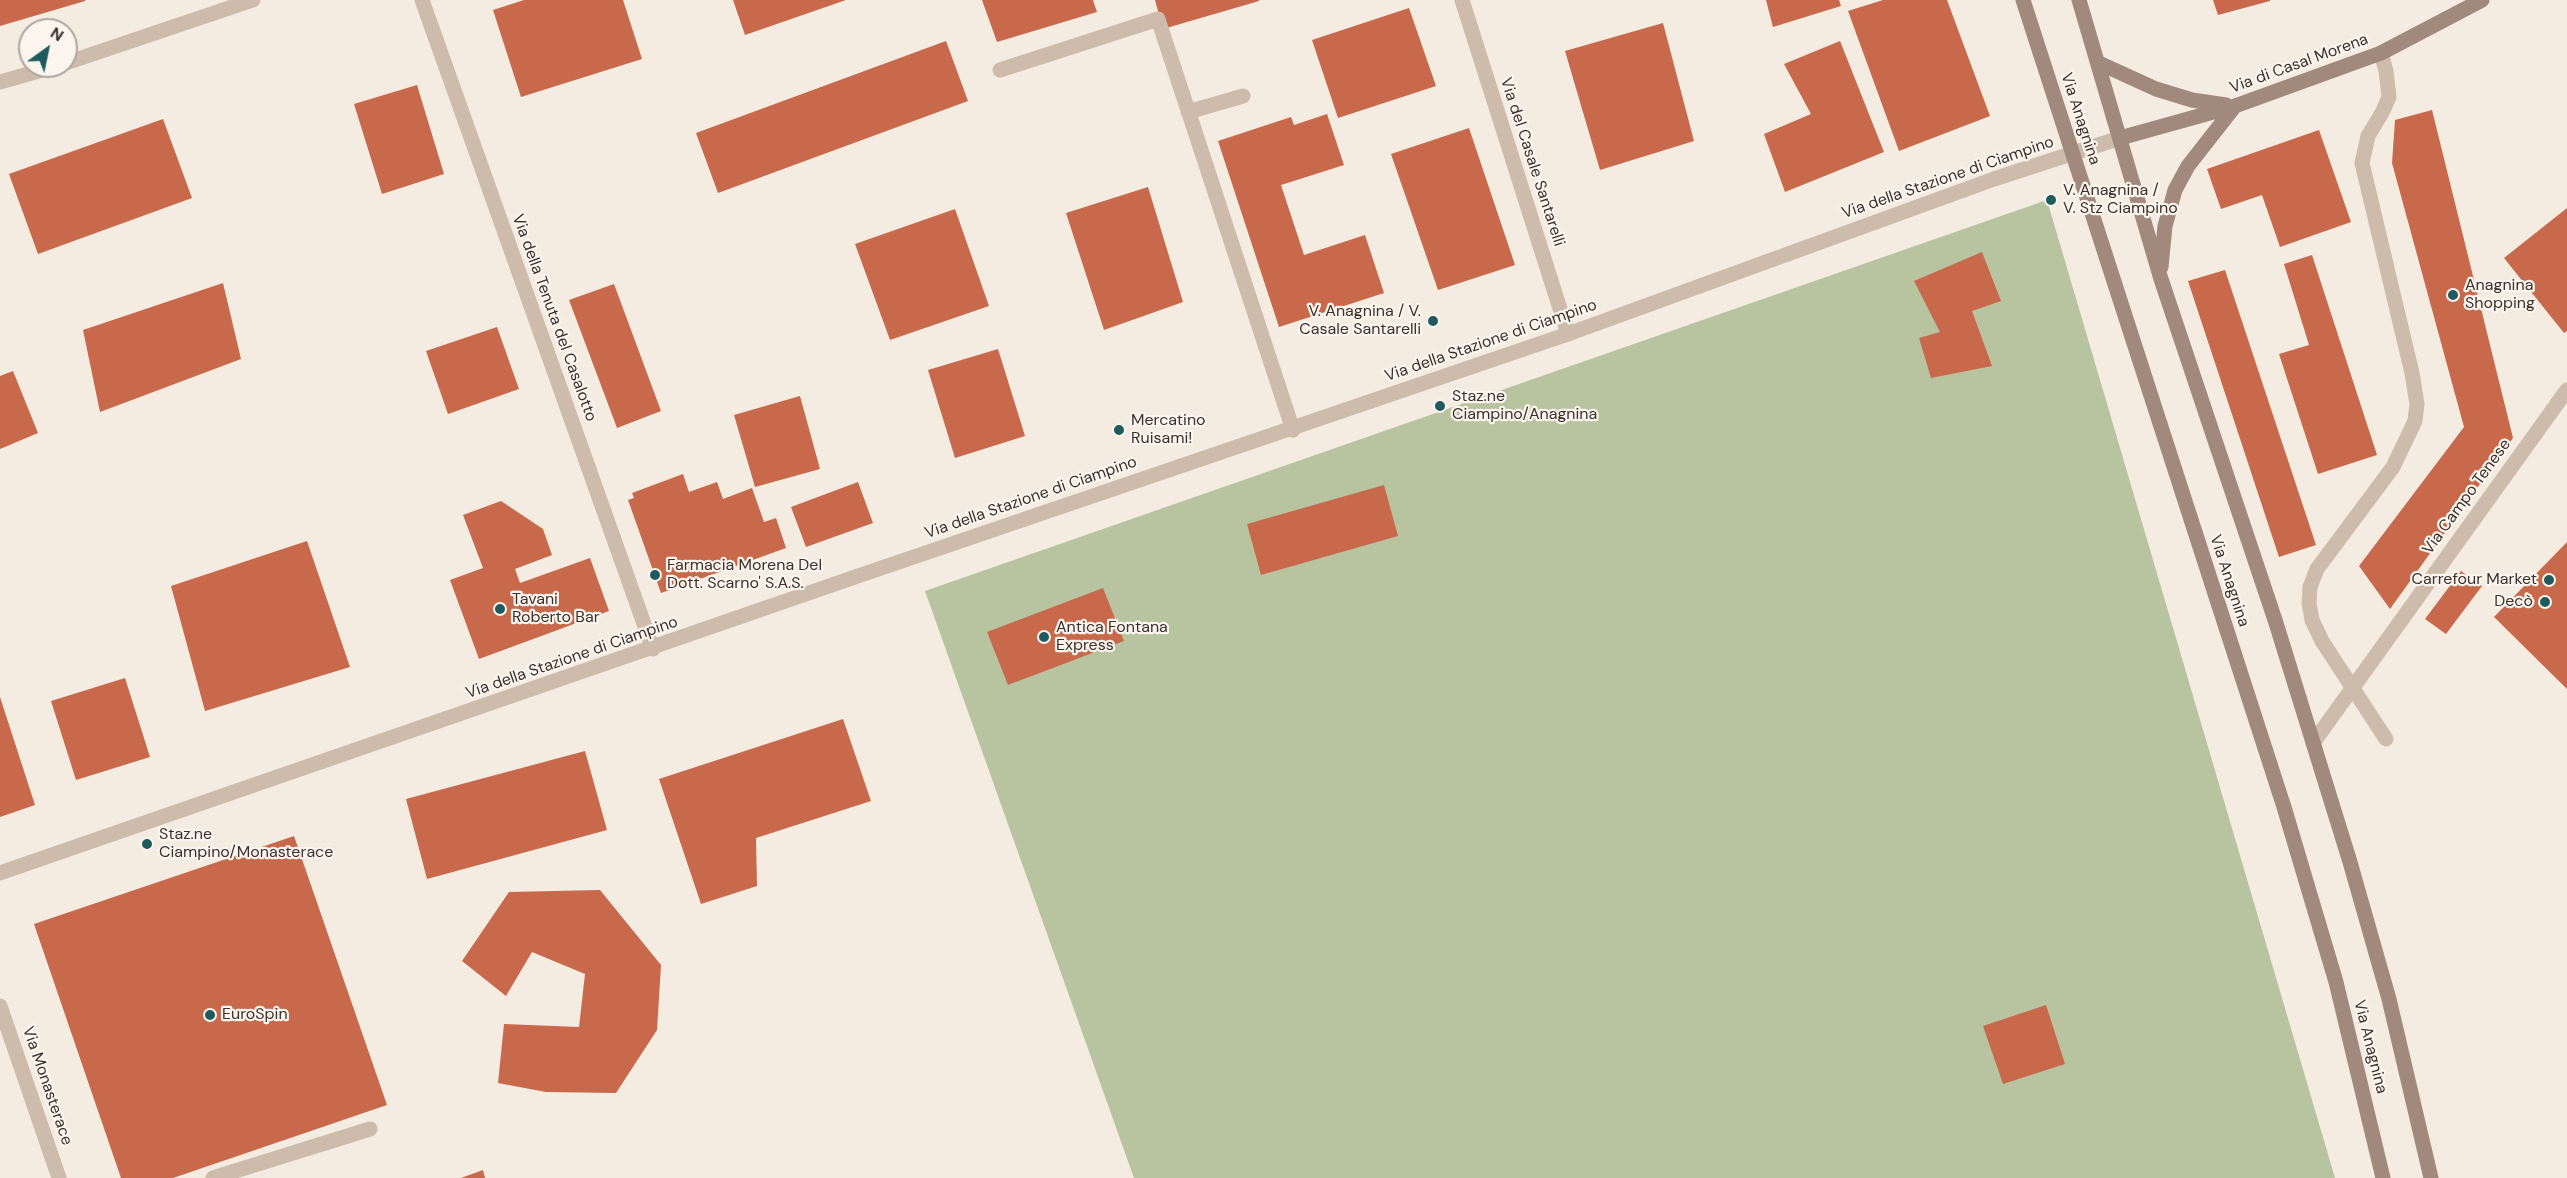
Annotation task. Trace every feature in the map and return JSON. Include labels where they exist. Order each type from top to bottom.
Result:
[{"type":"main road","name":"Via Anagnina","points":[[2024,0],[2284,807],[2336,982],[2384,1178]]},
{"type":"main road","name":"Via Anagnina","points":[[2079,0],[2160,276],[2313,743],[2389,999],[2431,1178]]},
{"type":"main road","name":"Via di Casal Morena","points":[[2120,138],[2235,106],[2381,53],[2482,0]]},
{"type":"main road","points":[[2099,63],[2124,77],[2172,94],[2209,104],[2235,106]]},
{"type":"main road","points":[[2160,276],[2165,226],[2175,190],[2188,166],[2235,106]]},
{"type":"street","points":[[78,59],[253,0]]},
{"type":"street","name":"Via della Tenuta del Casalotto","points":[[422,0],[653,649]]},
{"type":"street","name":"Via del Casale Santarelli","points":[[1462,0],[1568,334]]},
{"type":"street","points":[[1000,70],[1158,19],[1293,430]]},
{"type":"street","points":[[2381,53],[2386,71],[2388,97],[2363,149],[2363,170],[2412,373],[2417,404],[2415,421],[2400,457],[2327,554],[2310,587],[2312,620],[2335,664],[2386,739]]},
{"type":"street","points":[[0,82],[18,77]]},
{"type":"street","points":[[1188,111],[1243,96]]},
{"type":"street","name":"Via della Stazione di Ciampino","points":[[0,873],[653,649],[855,577],[1293,430],[1568,334],[1994,179],[2120,138]]},
{"type":"street","name":"Via Campo Tenese","points":[[2313,743],[2567,390]]},
{"type":"street","name":"Via Monasterace","points":[[0,1006],[59,1178]]},
{"type":"street","points":[[213,1178],[370,1129]]},
{"type":"green space","points":[[2047,200],[2335,1178],[1134,1178],[925,591]]},
{"type":"building","points":[[0,0],[85,0],[27,18],[18,18],[18,21],[0,26]]},
{"type":"building","points":[[524,0],[623,0],[642,59],[521,97],[493,10]]},
{"type":"building","points":[[733,0],[846,0],[745,35]]},
{"type":"building","points":[[982,0],[1093,0],[1097,12],[997,42]]},
{"type":"building","points":[[1155,0],[1259,0],[1259,1],[1163,29]]},
{"type":"building","points":[[1766,0],[1839,0],[1841,6],[1773,27]]},
{"type":"building","points":[[1883,0],[1947,0],[1990,116],[1899,151],[1848,11]]},
{"type":"building","points":[[2213,0],[2270,0],[2270,1],[2218,15]]},
{"type":"building","points":[[1409,8],[1436,86],[1338,118],[1312,40]]},
{"type":"building","points":[[1663,23],[1694,141],[1600,170],[1565,51]]},
{"type":"building","points":[[946,41],[968,101],[718,193],[696,133]]},
{"type":"building","points":[[1840,41],[1884,152],[1785,192],[1764,134],[1811,114],[1784,64]]},
{"type":"building","points":[[417,85],[444,174],[382,194],[354,104]]},
{"type":"building","name":"Anagnina Shopping","points":[[2432,110],[2513,438],[2390,609],[2359,566],[2464,427],[2392,163],[2395,120]]},
{"type":"building","points":[[1327,114],[1344,165],[1281,185],[1304,255],[1365,235],[1384,293],[1279,327],[1218,141],[1291,117],[1294,125]]},
{"type":"building","points":[[163,119],[192,198],[38,254],[9,174]]},
{"type":"building","points":[[1469,128],[1515,265],[1438,290],[1391,154]]},
{"type":"building","points":[[2319,130],[2351,222],[2280,247],[2262,195],[2221,209],[2207,169]]},
{"type":"building","points":[[1148,187],[1183,302],[1104,330],[1066,213]]},
{"type":"building","points":[[2567,208],[2567,331],[2564,333],[2504,258]]},
{"type":"building","points":[[955,209],[989,306],[890,340],[855,244]]},
{"type":"building","points":[[1982,252],[2001,301],[1972,311],[1992,366],[1931,378],[1919,338],[1940,332],[1914,281]]},
{"type":"building","points":[[2312,255],[2377,455],[2318,474],[2279,354],[2309,345],[2284,264]]},
{"type":"building","points":[[2225,270],[2316,545],[2279,557],[2188,281]]},
{"type":"building","points":[[223,283],[241,359],[100,412],[83,330]]},
{"type":"building","points":[[614,284],[661,411],[617,428],[569,300]]},
{"type":"building","points":[[497,327],[519,389],[448,414],[426,351]]},
{"type":"building","points":[[998,349],[1025,436],[955,458],[928,370]]},
{"type":"building","points":[[13,371],[38,433],[0,449],[0,376]]},
{"type":"building","points":[[800,396],[820,469],[755,487],[734,415]]},
{"type":"building","points":[[683,474],[689,492],[717,482],[723,499],[752,488],[764,522],[776,518],[786,548],[661,593],[628,500],[634,498],[632,493]]},
{"type":"building","points":[[858,482],[873,523],[806,547],[791,507]]},
{"type":"building","points":[[1384,485],[1398,536],[1261,575],[1247,524]]},
{"type":"building","points":[[501,501],[543,529],[552,555],[515,569],[520,583],[590,558],[609,611],[479,659],[450,580],[483,568],[463,515]]},
{"type":"building","points":[[307,541],[350,667],[205,711],[171,586]]},
{"type":"building","name":"Carrefour Market","points":[[2567,542],[2567,689],[2494,617]]},
{"type":"building","points":[[2461,571],[2482,586],[2446,634],[2425,619]]},
{"type":"building","points":[[1103,588],[1124,641],[1008,685],[987,632]]},
{"type":"building","points":[[125,678],[150,757],[76,780],[51,701]]},
{"type":"building","points":[[0,697],[35,805],[0,817]]},
{"type":"building","points":[[843,719],[871,801],[756,838],[757,886],[701,904],[659,779]]},
{"type":"building","points":[[585,751],[607,830],[427,879],[406,799]]},
{"type":"building","name":"EuroSpin","points":[[294,836],[387,1105],[173,1178],[121,1178],[34,924]]},
{"type":"building","points":[[600,890],[661,965],[657,1030],[616,1093],[546,1092],[498,1083],[504,1024],[579,1027],[585,974],[532,952],[506,996],[462,961],[509,892]]},
{"type":"building","points":[[2046,1005],[2065,1064],[2003,1084],[1983,1026]]},
{"type":"building","points":[[483,1170],[485,1178],[461,1178]]},
{"type":"place","name":"V. Anagnina / V. Stz Ciampino","points":[[2051,200]]},
{"type":"place","name":"Anagnina Shopping","points":[[2453,295]]},
{"type":"place","name":"V. Anagnina / V. Casale Santarelli","points":[[1433,321]]},
{"type":"place","name":"Staz.ne Ciampino/Anagnina","points":[[1440,406]]},
{"type":"place","name":"Mercatino Ruisami!","points":[[1119,430]]},
{"type":"place","name":"Farmacia Morena Del Dott. Scarno' S.A.S.","points":[[655,575]]},
{"type":"place","name":"Carrefour Market","points":[[2549,580]]},
{"type":"place","name":"Decò","points":[[2545,602]]},
{"type":"place","name":"Tavani Roberto Bar","points":[[500,609]]},
{"type":"place","name":"Antica Fontana Express","points":[[1044,637]]},
{"type":"place","name":"Staz.ne Ciampino/Monasterace","points":[[147,844]]},
{"type":"place","name":"EuroSpin","points":[[210,1015]]}]
